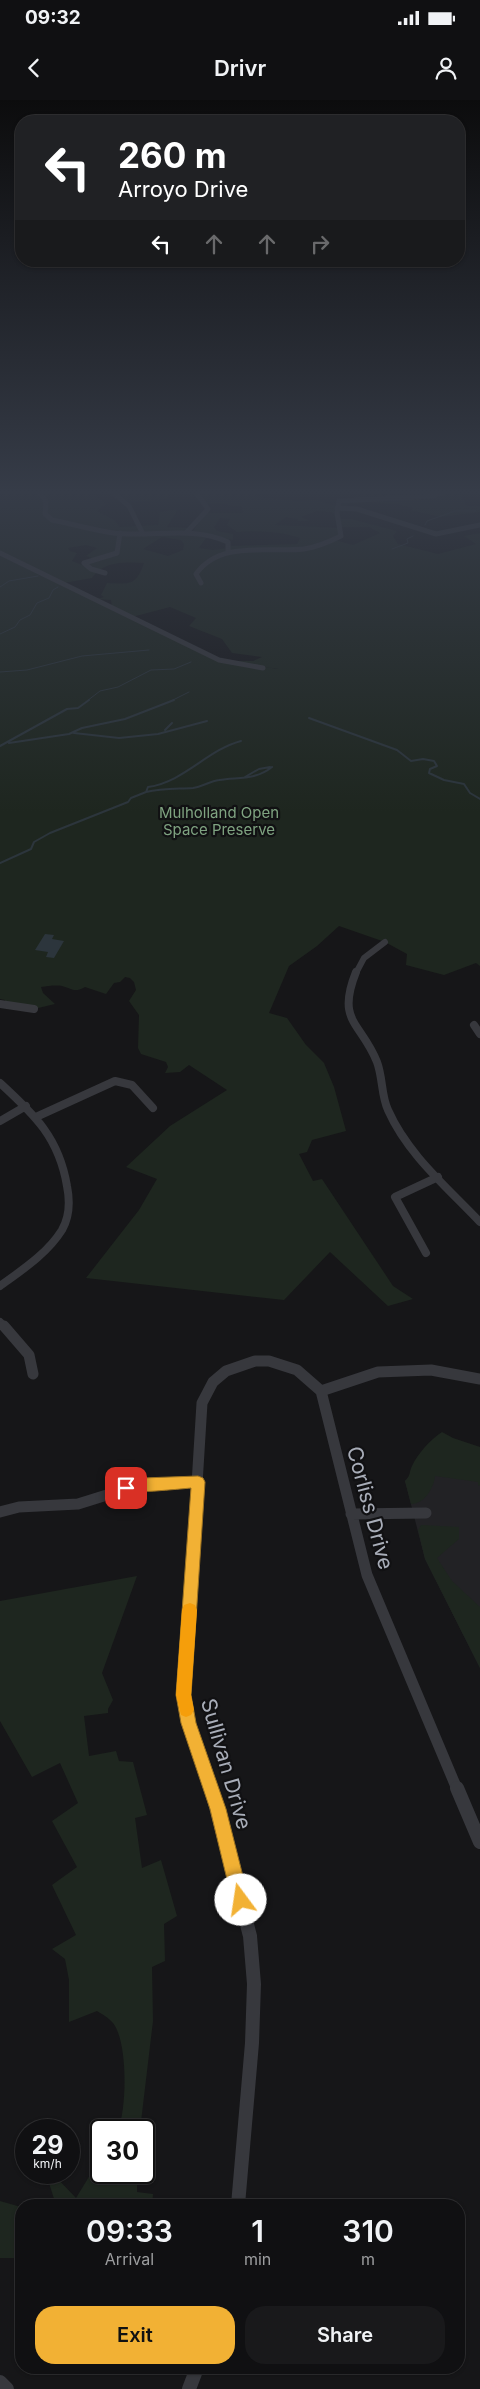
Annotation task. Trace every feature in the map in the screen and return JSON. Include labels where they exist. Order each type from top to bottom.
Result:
[{"type":"street","points":[[95,598],[219,660],[263,668]]},
{"type":"street","points":[[385,942],[365,957],[358,970],[349,1004],[351,1019],[372,1052],[381,1071],[384,1100],[389,1112],[412,1147],[480,1222]]},
{"type":"street","points":[[0,1004],[34,1009]]},
{"type":"street","points":[[474,1025],[480,1034]]},
{"type":"street","points":[[36,1117],[115,1081],[123,1081],[135,1086],[153,1108]]},
{"type":"street","points":[[0,1083],[26,1106],[52,1136],[61,1157],[69,1197],[67,1220],[56,1237],[40,1255],[0,1286]]},
{"type":"street","points":[[0,1121],[26,1106]]},
{"type":"street","points":[[426,1253],[395,1197],[438,1177]]},
{"type":"street","points":[[0,1322],[29,1355],[34,1374]]},
{"type":"street","points":[[0,1512],[19,1507],[78,1504],[142,1484],[198,1482],[202,1403],[212,1383],[240,1363],[264,1358],[282,1362],[311,1378],[321,1391],[378,1372],[431,1370],[480,1379]]},
{"type":"street","name":"Corliss Drive","points":[[321,1391],[359,1550],[373,1591],[480,1842]]},
{"type":"street","name":"Sullivan Drive","points":[[198,1482],[184,1695],[188,1723],[218,1809],[250,1936],[254,1984],[252,2043],[239,2199]]},
{"type":"street","points":[[351,1514],[426,1513]]},
{"type":"street","points":[[188,2389],[194,2374]]},
{"type":"street","points":[[0,2382],[7,2389]]},
{"type":"shaded area","points":[[45,934],[54,935],[52,939],[64,941],[54,958],[46,957],[48,952],[35,950]]},
{"type":"shaded area","points":[[419,1466],[480,1470],[480,1668],[425,1559],[405,1481]]},
{"type":"green space","name":"Mulholland Open Space Preserve","points":[[0,598],[89,598],[219,660],[278,669],[229,661],[253,661],[262,657],[232,653],[222,639],[189,626],[196,618],[170,607],[132,617],[112,607],[111,600],[97,599],[480,598],[480,966],[476,963],[444,975],[406,965],[407,954],[385,942],[339,926],[317,946],[289,966],[269,1013],[287,1018],[306,1045],[324,1063],[334,1087],[346,1131],[312,1140],[307,1152],[299,1154],[313,1181],[322,1179],[393,1286],[413,1299],[388,1306],[330,1252],[284,1300],[86,1278],[139,1210],[157,1179],[126,1167],[170,1126],[227,1090],[189,1065],[180,1072],[165,1073],[168,1067],[166,1062],[141,1054],[138,1048],[139,1015],[129,1001],[136,990],[134,982],[130,978],[125,977],[120,982],[114,983],[106,994],[85,987],[76,990],[60,986],[41,987],[43,993],[55,1004],[34,1009],[4,1004],[5,1000],[0,999]]},
{"type":"green space","points":[[442,1432],[453,1438],[480,1447],[480,1485],[478,1486],[478,1482],[435,1476],[428,1494],[421,1501],[411,1504],[405,1481],[421,1451]]},
{"type":"green space","points":[[421,1525],[459,1527],[459,1539],[437,1558],[452,1581],[480,1607],[480,1668],[425,1559],[418,1530]]},
{"type":"green space","points":[[137,1576],[102,1673],[113,1700],[108,1713],[84,1716],[89,1756],[116,1751],[119,1761],[133,1762],[147,1815],[135,1818],[142,1868],[161,1860],[177,1916],[164,1924],[165,1961],[152,1967],[153,2021],[141,2119],[121,2119],[124,2091],[124,2059],[118,2032],[113,2023],[97,2011],[69,2022],[69,1980],[65,1959],[52,1949],[76,1935],[52,1885],[77,1867],[52,1821],[78,1803],[60,1763],[32,1777],[0,1721],[0,1601]]},
{"type":"green space","points":[[90,2175],[90,2184],[137,2184],[137,2192],[153,2194],[153,2199],[54,2199],[49,2184],[63,2184],[76,2198]]},
{"type":"green space","points":[[0,2201],[15,2205],[15,2258],[0,2258]]},
{"type":"waterway","points":[[0,634],[15,627],[20,620],[30,615],[37,603],[49,598]]},
{"type":"waterway","points":[[0,672],[27,670],[82,656],[149,650]]},
{"type":"waterway","points":[[87,701],[100,691],[118,687],[151,670],[174,669],[191,662]]},
{"type":"waterway","points":[[171,701],[189,692]]},
{"type":"waterway","points":[[0,746],[67,709],[78,708],[89,700]]},
{"type":"waterway","points":[[9,743],[69,734],[82,728],[125,719],[174,700]]},
{"type":"waterway","points":[[309,718],[397,750],[411,761],[423,759],[434,761],[437,766],[430,769],[429,773],[444,780],[464,784],[470,793],[480,799]]},
{"type":"waterway","points":[[74,733],[119,738],[158,734],[207,721]]},
{"type":"waterway","points":[[165,730],[172,723]]},
{"type":"waterway","points":[[146,792],[148,787],[173,779],[217,751],[241,741]]},
{"type":"waterway","points":[[245,777],[259,769],[270,767]]},
{"type":"waterway","points":[[146,792],[193,788],[216,781],[253,776],[272,767]]},
{"type":"waterway","points":[[0,863],[31,849],[34,842],[50,833],[128,802],[131,798],[146,792]]},
{"type":"slow traffic","points":[[186,1710],[184,1695],[190,1610]]},
{"type":"route","points":[[126,1488],[142,1484],[198,1482],[184,1695],[188,1723],[218,1809],[241,1900]]}]
